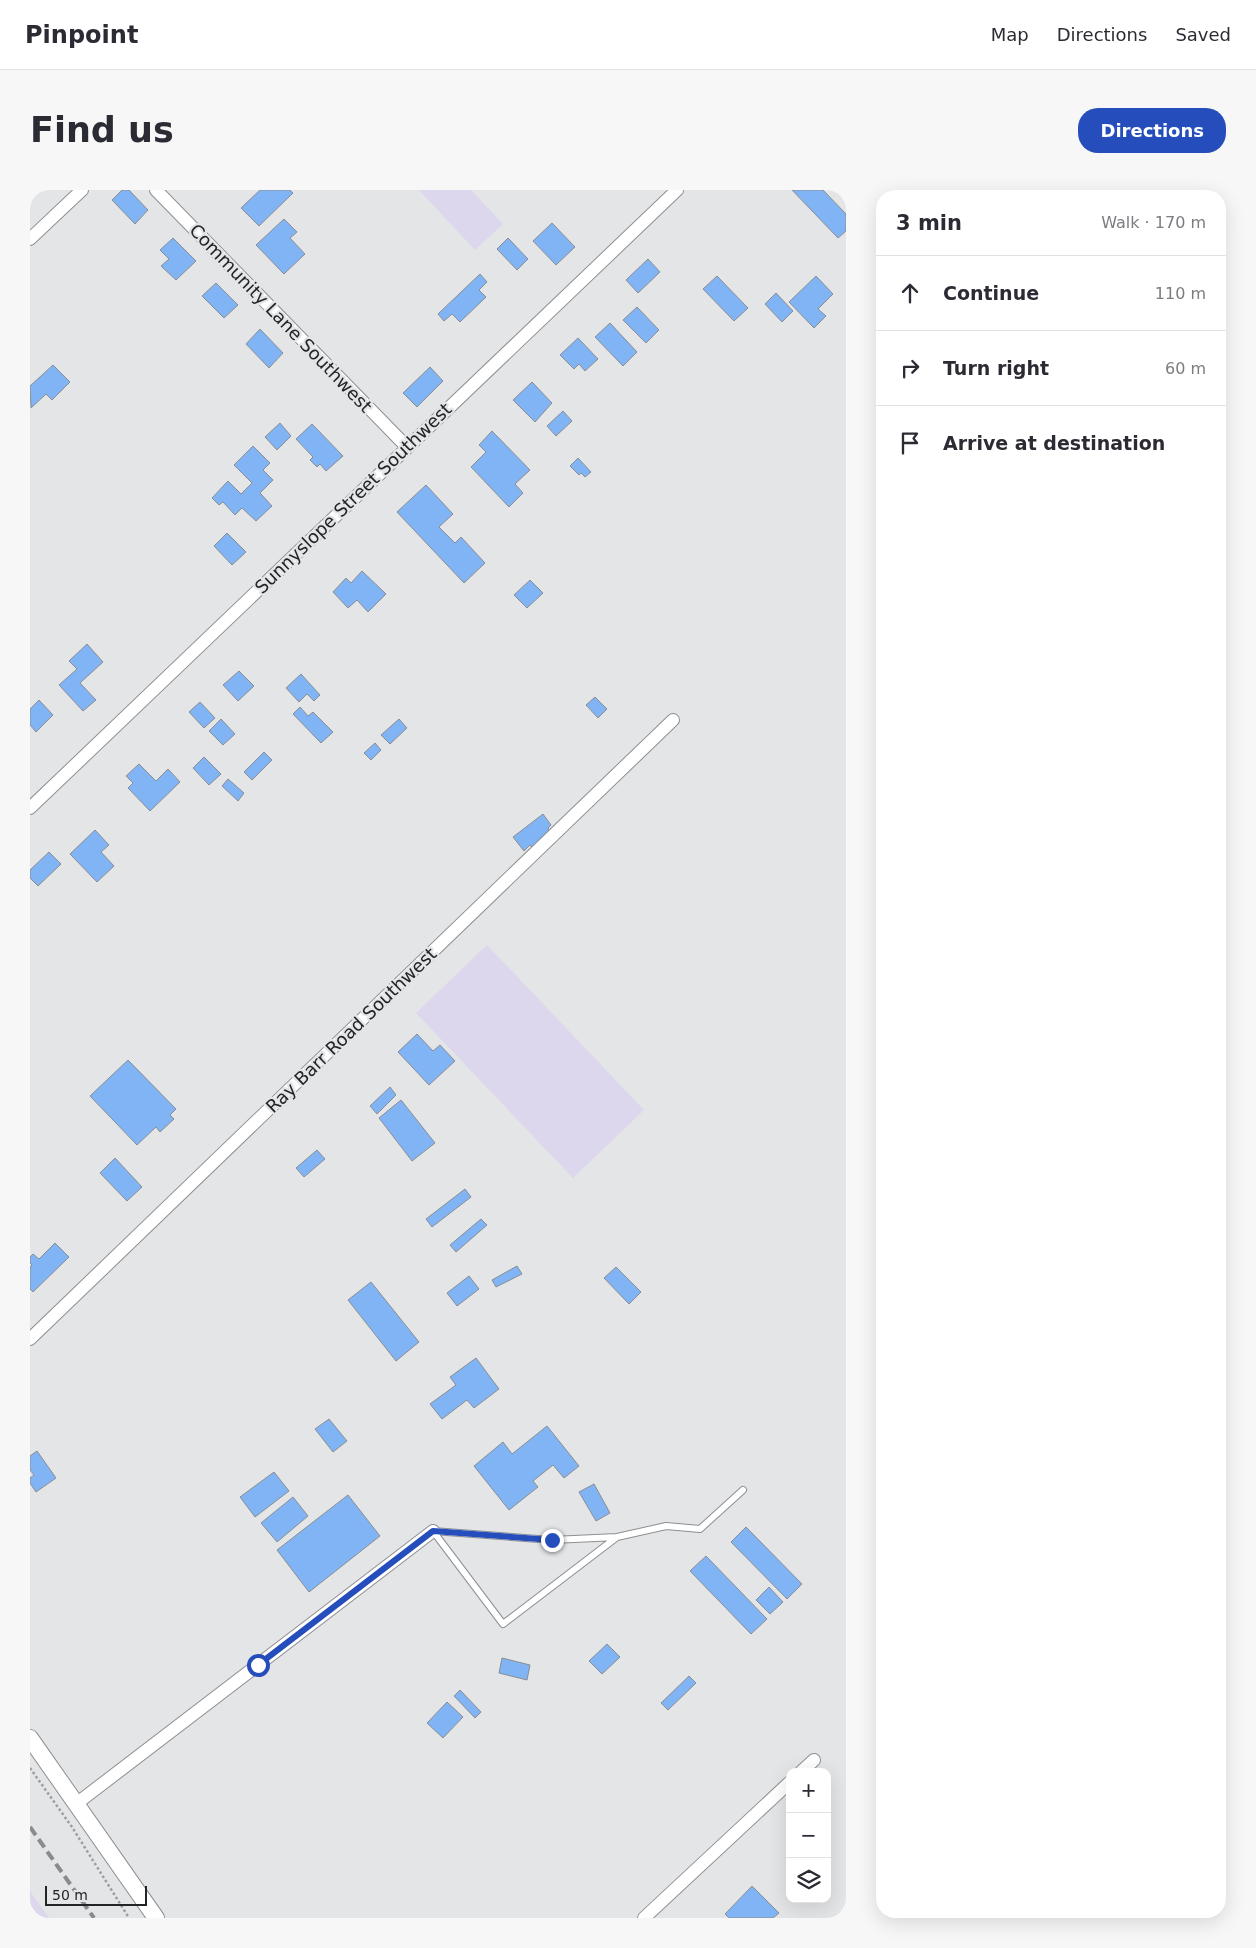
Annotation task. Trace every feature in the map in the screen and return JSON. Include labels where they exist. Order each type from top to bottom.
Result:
[{"type":"street","points":[[30,239],[82,190]]},
{"type":"street","name":"Community Lane Southwest","points":[[156,190],[407,447]]},
{"type":"street","name":"Sunnyslope Street Southwest","points":[[30,808],[677,190]]},
{"type":"street","name":"Ray Barr Road Southwest","points":[[30,1339],[673,720]]},
{"type":"street","points":[[76,1804],[433,1531]]},
{"type":"street","points":[[30,1738],[156,1918]]},
{"type":"street","points":[[805,1768],[814,1760]]},
{"type":"street","points":[[644,1918],[786,1786]]},
{"type":"lane","points":[[433,1531],[552,1540],[617,1537],[666,1526],[700,1530],[743,1490]]},
{"type":"lane","points":[[433,1531],[503,1624],[617,1537]]},
{"type":"path","points":[[30,1768],[72,1827],[128,1918]]},
{"type":"shaded area","points":[[419,190],[471,190],[503,224],[475,250]]},
{"type":"shaded area","points":[[487,945],[644,1110],[573,1178],[416,1013]]},
{"type":"shaded area","points":[[30,1891],[49,1918],[30,1918]]},
{"type":"building","points":[[122,190],[129,190],[148,210],[135,224],[112,200]]},
{"type":"building","points":[[260,190],[290,190],[293,193],[259,226],[241,208]]},
{"type":"building","points":[[792,190],[823,190],[846,214],[846,231],[838,238]]},
{"type":"building","points":[[284,219],[297,232],[290,238],[305,254],[284,274],[256,245]]},
{"type":"building","points":[[552,223],[575,247],[556,265],[533,241]]},
{"type":"building","points":[[173,238],[196,261],[176,280],[161,266],[169,259],[160,250]]},
{"type":"building","points":[[508,238],[528,259],[517,270],[497,249]]},
{"type":"building","points":[[648,259],[660,272],[638,293],[626,280]]},
{"type":"building","points":[[480,274],[487,282],[479,290],[486,297],[460,322],[452,314],[444,321],[438,314]]},
{"type":"building","points":[[717,276],[748,308],[734,321],[703,289]]},
{"type":"building","points":[[816,276],[833,294],[818,309],[826,316],[814,328],[789,302]]},
{"type":"building","points":[[216,283],[238,305],[224,318],[202,296]]},
{"type":"building","points":[[776,293],[793,311],[782,322],[765,304]]},
{"type":"building","points":[[637,307],[659,330],[646,343],[623,320]]},
{"type":"building","points":[[610,323],[637,352],[623,366],[595,337]]},
{"type":"building","points":[[260,329],[283,353],[269,368],[246,344]]},
{"type":"building","points":[[578,338],[598,359],[585,371],[579,364],[574,369],[560,355]]},
{"type":"building","points":[[53,365],[70,382],[52,400],[46,394],[31,408],[30,386]]},
{"type":"building","points":[[430,367],[443,381],[417,407],[403,393]]},
{"type":"building","points":[[532,382],[552,403],[535,422],[513,400]]},
{"type":"building","points":[[563,411],[572,421],[556,436],[547,426]]},
{"type":"building","points":[[280,423],[291,436],[277,450],[265,437]]},
{"type":"building","points":[[312,424],[343,456],[326,471],[320,464],[317,467],[310,460],[313,457],[296,439]]},
{"type":"building","points":[[492,431],[530,470],[515,484],[523,493],[509,507],[471,467],[486,452],[479,445]]},
{"type":"building","points":[[253,446],[270,463],[263,470],[273,480],[260,493],[272,506],[256,521],[242,508],[235,515],[223,502],[219,505],[212,498],[228,481],[241,494],[252,483],[234,465]]},
{"type":"building","points":[[578,458],[591,472],[585,477],[581,473],[579,475],[570,466]]},
{"type":"building","points":[[426,485],[453,514],[439,527],[455,543],[461,537],[485,563],[464,583],[397,512]]},
{"type":"building","points":[[227,533],[246,552],[232,565],[214,546]]},
{"type":"building","points":[[362,571],[386,594],[368,612],[357,600],[348,608],[333,592],[346,578],[351,583]]},
{"type":"building","points":[[530,580],[543,593],[527,608],[514,595]]},
{"type":"building","points":[[87,644],[103,662],[80,683],[96,700],[83,711],[59,685],[77,669],[69,661]]},
{"type":"building","points":[[239,671],[254,686],[238,701],[223,685]]},
{"type":"building","points":[[301,674],[320,695],[314,701],[307,694],[299,702],[286,688]]},
{"type":"building","points":[[595,697],[607,709],[598,718],[586,705]]},
{"type":"building","points":[[39,700],[53,715],[36,732],[30,725],[30,709]]},
{"type":"building","points":[[200,702],[215,718],[204,728],[189,712]]},
{"type":"building","points":[[300,707],[308,716],[313,712],[333,732],[321,743],[293,714]]},
{"type":"building","points":[[221,719],[235,734],[223,745],[209,731]]},
{"type":"building","points":[[399,719],[407,728],[390,744],[381,735]]},
{"type":"building","points":[[375,743],[381,750],[371,760],[364,753]]},
{"type":"building","points":[[264,752],[272,760],[252,780],[244,772]]},
{"type":"building","points":[[204,757],[221,774],[209,785],[193,768]]},
{"type":"building","points":[[139,764],[156,781],[168,769],[180,782],[150,811],[128,788],[133,783],[126,776]]},
{"type":"building","points":[[228,779],[244,793],[238,801],[222,786]]},
{"type":"building","points":[[543,814],[551,825],[548,828],[553,835],[534,850],[530,845],[524,851],[513,837]]},
{"type":"building","points":[[95,830],[109,845],[101,852],[114,866],[97,882],[70,854]]},
{"type":"building","points":[[49,852],[61,864],[38,886],[30,878],[30,870]]},
{"type":"building","points":[[417,1034],[433,1051],[440,1045],[455,1061],[429,1085],[398,1052]]},
{"type":"building","points":[[128,1060],[176,1109],[170,1115],[174,1119],[160,1132],[156,1127],[137,1145],[90,1096]]},
{"type":"building","points":[[390,1087],[396,1095],[377,1114],[370,1106]]},
{"type":"building","points":[[401,1100],[435,1143],[412,1161],[379,1118]]},
{"type":"building","points":[[317,1150],[325,1159],[304,1177],[296,1168]]},
{"type":"building","points":[[115,1158],[142,1187],[127,1201],[100,1173]]},
{"type":"building","points":[[465,1189],[471,1197],[432,1227],[426,1219]]},
{"type":"building","points":[[481,1219],[487,1225],[456,1252],[450,1245]]},
{"type":"building","points":[[55,1243],[69,1257],[33,1292],[30,1289],[30,1267],[32,1265],[30,1257],[33,1254],[39,1259]]},
{"type":"building","points":[[517,1266],[522,1274],[496,1287],[492,1280]]},
{"type":"building","points":[[616,1267],[641,1292],[629,1304],[604,1278]]},
{"type":"building","points":[[469,1276],[479,1289],[457,1306],[447,1293]]},
{"type":"building","points":[[371,1282],[419,1342],[396,1361],[348,1300]]},
{"type":"building","points":[[476,1358],[499,1389],[474,1408],[467,1400],[442,1419],[430,1404],[456,1385],[450,1377]]},
{"type":"building","points":[[329,1419],[347,1441],[333,1452],[315,1429]]},
{"type":"building","points":[[547,1426],[579,1466],[564,1478],[553,1465],[533,1481],[538,1487],[509,1510],[474,1466],[503,1442],[512,1454]]},
{"type":"building","points":[[37,1451],[56,1478],[36,1492],[30,1483],[30,1478],[34,1475],[30,1470],[30,1456]]},
{"type":"building","points":[[274,1472],[289,1491],[255,1517],[240,1497]]},
{"type":"building","points":[[594,1484],[610,1513],[596,1521],[579,1492]]},
{"type":"building","points":[[348,1495],[380,1536],[309,1592],[277,1550]]},
{"type":"building","points":[[293,1497],[308,1516],[277,1542],[261,1523]]},
{"type":"building","points":[[746,1527],[802,1584],[787,1599],[731,1542]]},
{"type":"building","points":[[706,1556],[767,1619],[751,1634],[690,1571]]},
{"type":"building","points":[[769,1587],[783,1602],[770,1614],[756,1600]]},
{"type":"building","points":[[607,1644],[620,1657],[602,1674],[589,1661]]},
{"type":"building","points":[[502,1658],[530,1665],[527,1680],[499,1673]]},
{"type":"building","points":[[689,1676],[696,1683],[668,1710],[661,1703]]},
{"type":"building","points":[[460,1690],[481,1712],[475,1718],[454,1696]]},
{"type":"building","points":[[447,1702],[463,1717],[443,1738],[427,1723]]},
{"type":"building","points":[[752,1886],[779,1913],[773,1918],[729,1918],[725,1914]]},
{"type":"railway","points":[[30,1827],[94,1918]]},
{"type":"route","points":[[258,1665],[433,1531],[552,1540]]}]
